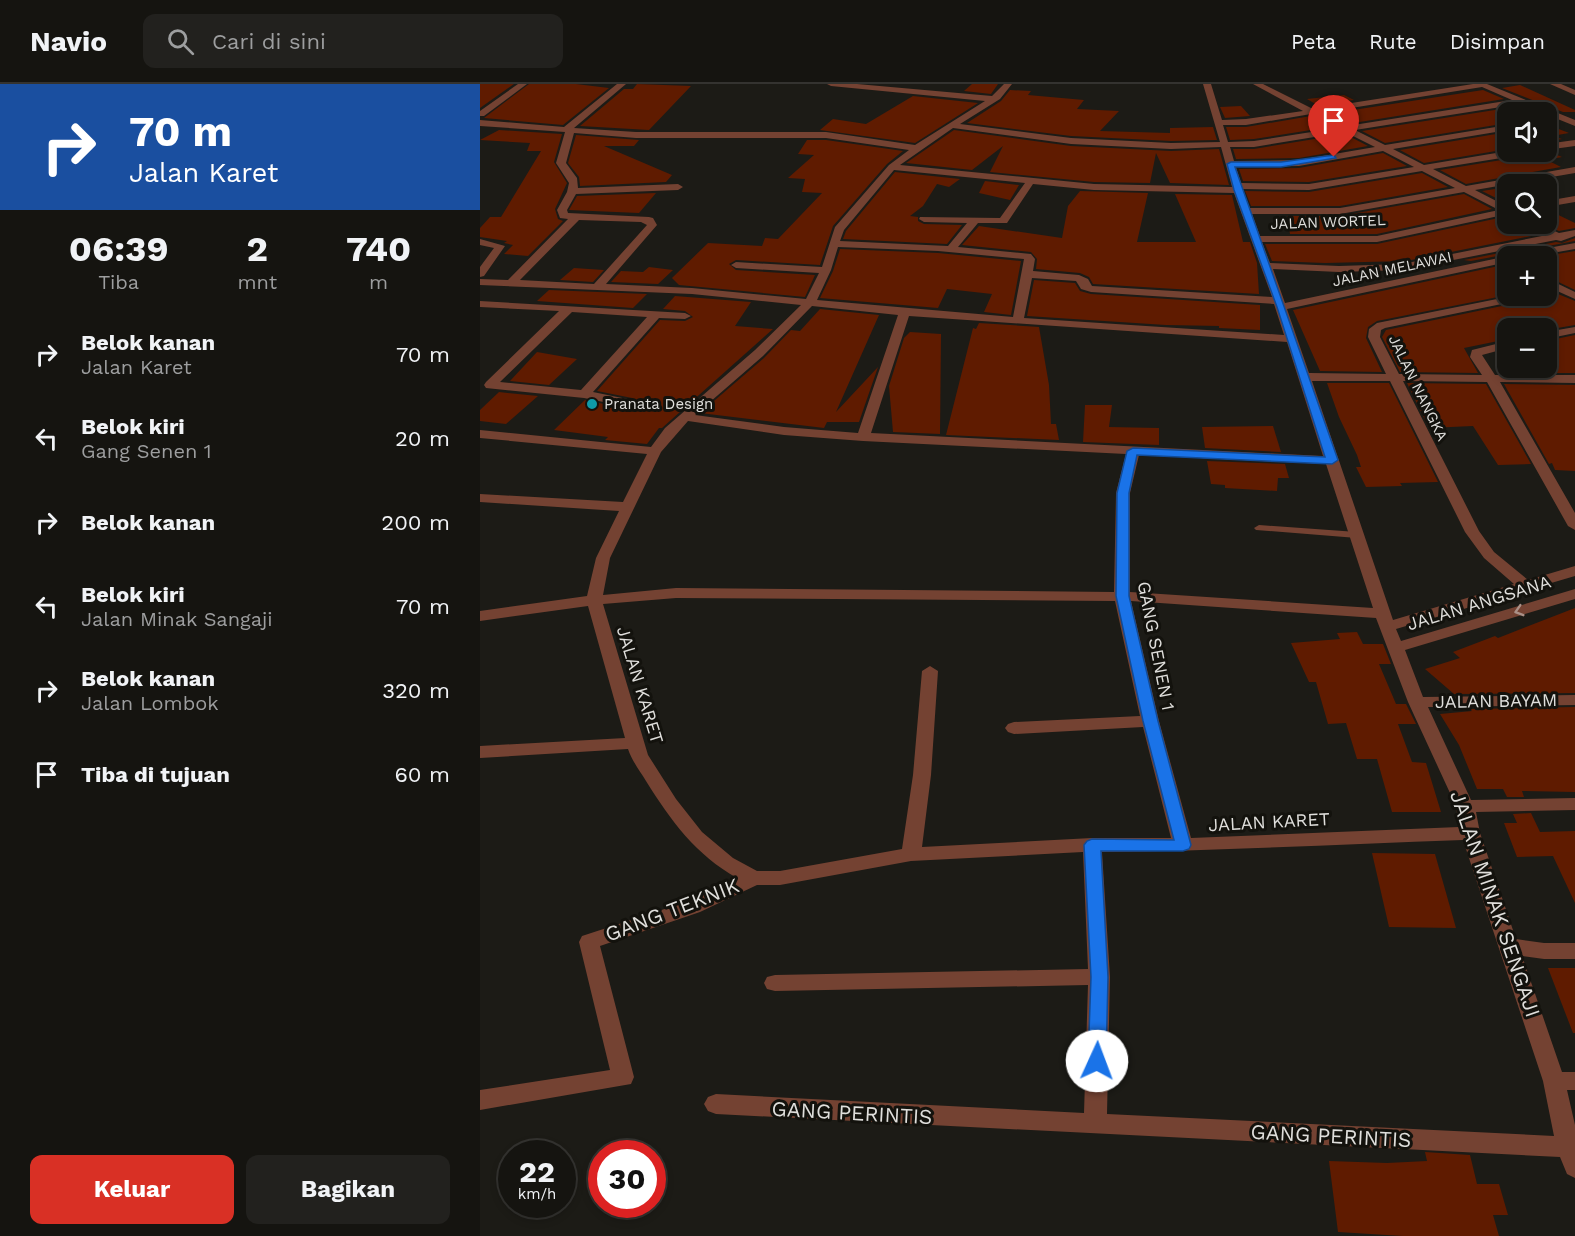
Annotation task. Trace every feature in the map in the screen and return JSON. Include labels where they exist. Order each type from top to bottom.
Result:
[{"type":"street","points":[[481,114],[523,84]]},
{"type":"street","points":[[597,287],[652,225],[649,220],[641,219],[566,217],[562,214],[573,191],[573,179],[561,159],[568,130],[622,84]]},
{"type":"street","points":[[831,84],[994,99]]},
{"type":"street","name":"JALAN KARET","points":[[1008,84],[994,99],[892,167],[839,229],[826,270],[811,301],[759,353],[686,417],[655,451],[603,558],[594,600],[639,755],[695,837],[726,863],[754,878],[780,878],[911,854],[1092,845],[1183,845],[1470,832]]},
{"type":"street","name":"JALAN MINAK SENGAJI","points":[[1207,84],[1237,188],[1280,304],[1385,621],[1417,702],[1465,806],[1470,832],[1510,946],[1564,1081],[1571,1157]]},
{"type":"street","points":[[1257,84],[1497,206]]},
{"type":"street","points":[[1554,84],[1575,93]]},
{"type":"street","points":[[1220,123],[1246,122],[1481,85],[1575,123]]},
{"type":"street","points":[[952,125],[1071,141],[1172,146],[1226,145],[1276,142],[1521,101]]},
{"type":"street","points":[[1557,119],[1562,118]]},
{"type":"street","points":[[480,123],[636,135],[826,135],[913,152]]},
{"type":"street","points":[[1231,164],[1299,163],[1497,129]]},
{"type":"street","points":[[1557,145],[1575,143]]},
{"type":"street","points":[[833,146],[913,152]]},
{"type":"street","points":[[892,167],[1094,188],[1309,187],[1497,155]]},
{"type":"street","points":[[1245,211],[1340,211],[1575,170]]},
{"type":"street","points":[[924,219],[1003,221],[1030,182]]},
{"type":"street","points":[[573,191],[678,187]]},
{"type":"street","points":[[1557,202],[1575,199]]},
{"type":"street","name":"JALAN WORTEL","points":[[1256,239],[1377,238],[1497,213]]},
{"type":"street","points":[[511,283],[575,218]]},
{"type":"street","points":[[951,249],[975,220]]},
{"type":"street","name":"JALAN MELAWAI","points":[[1266,266],[1382,269],[1434,262],[1575,233]]},
{"type":"street","points":[[1554,234],[1575,246]]},
{"type":"street","points":[[480,242],[500,246],[480,274]]},
{"type":"street","points":[[833,244],[951,249],[1027,256],[1030,259],[1018,321]]},
{"type":"street","points":[[1557,249],[1575,246]]},
{"type":"street","points":[[1487,250],[1497,255]]},
{"type":"street","points":[[1434,262],[1453,272]]},
{"type":"street","name":"JALAN MELAWAI","points":[[1026,274],[1079,278],[1084,280],[1085,287],[1091,289],[1280,304],[1497,262]]},
{"type":"street","points":[[736,265],[826,270]]},
{"type":"street","points":[[1382,269],[1398,283]]},
{"type":"street","points":[[480,282],[692,291],[904,312],[1291,339]]},
{"type":"street","points":[[1557,286],[1575,296]]},
{"type":"street","points":[[1557,289],[1575,286]]},
{"type":"street","name":"JALAN NANGKA","points":[[1497,302],[1381,325],[1375,329],[1374,337],[1472,532],[1489,555],[1525,586]]},
{"type":"street","points":[[480,304],[685,316]]},
{"type":"street","points":[[483,388],[569,308]]},
{"type":"street","points":[[863,437],[904,312]]},
{"type":"street","points":[[584,394],[656,314]]},
{"type":"street","points":[[1557,334],[1575,330]]},
{"type":"street","points":[[1497,347],[1476,353],[1476,357],[1491,378],[1575,526]]},
{"type":"street","points":[[1304,377],[1575,379]]},
{"type":"street","points":[[483,388],[584,394],[628,403]]},
{"type":"street","points":[[686,417],[783,431],[863,437],[1332,460]]},
{"type":"street","points":[[480,434],[655,451]]},
{"type":"street","name":"GANG SENEN 1","points":[[1133,451],[1123,493],[1122,596],[1150,721],[1183,845]]},
{"type":"street","points":[[480,498],[627,507]]},
{"type":"street","points":[[480,616],[594,600],[676,593],[784,592],[1161,597],[1385,621],[1575,571]]},
{"type":"street","name":"JALAN ANGSANA","points":[[1395,648],[1575,594]]},
{"type":"street","points":[[911,854],[922,775],[930,670]]},
{"type":"street","name":"JALAN BAYAM","points":[[1417,702],[1575,700]]},
{"type":"street","points":[[1014,728],[1150,721]]},
{"type":"street","points":[[480,752],[635,743]]},
{"type":"street","points":[[1465,806],[1575,804]]},
{"type":"street","points":[[1092,845],[1100,977],[1095,1124]]},
{"type":"street","name":"GANG TEKNIK","points":[[480,1100],[623,1077],[589,942],[693,907],[754,878]]},
{"type":"street","points":[[1510,946],[1544,951],[1575,951]]},
{"type":"street","points":[[775,983],[1100,977]]},
{"type":"street","name":"GANG PERINTIS","points":[[716,1104],[1095,1124],[1571,1157]]},
{"type":"lane","points":[[1259,528],[1357,536]]},
{"type":"building","points":[[480,84],[514,84],[480,108]]},
{"type":"building","points":[[529,84],[576,84],[609,88],[563,125],[484,118]]},
{"type":"building","points":[[637,84],[691,86],[649,130],[580,126],[624,89],[633,89]]},
{"type":"building","points":[[972,84],[998,84],[991,94],[964,91]]},
{"type":"building","points":[[1520,85],[1575,110],[1575,112],[1557,110],[1557,102],[1538,102],[1502,88]]},
{"type":"building","points":[[1010,90],[1031,91],[1028,95],[1084,100],[1077,109],[1119,111],[1100,131],[1170,133],[1170,128],[1213,127],[1217,140],[1171,141],[1071,136],[967,123],[1001,101]]},
{"type":"building","points":[[1483,90],[1504,99],[1347,124],[1327,114]]},
{"type":"building","points":[[1344,95],[1354,100],[1319,106],[1307,99]]},
{"type":"building","points":[[913,96],[978,103],[915,143],[820,130],[833,119],[866,124]]},
{"type":"building","points":[[1241,106],[1250,116],[1225,118],[1220,107]]},
{"type":"building","points":[[1497,110],[1497,125],[1385,143],[1362,131]]},
{"type":"building","points":[[1311,116],[1330,127],[1254,139],[1230,140],[1226,127],[1246,127]]},
{"type":"building","points":[[1557,128],[1569,133],[1557,135]]},
{"type":"building","points":[[499,130],[562,134],[554,162],[567,183],[555,209],[558,219],[563,221],[528,256],[504,254],[513,245],[504,243],[507,241],[480,237],[480,228],[490,217],[501,217],[541,151],[527,151],[530,143],[480,140]]},
{"type":"building","points":[[954,130],[1071,146],[1171,151],[1219,149],[1229,185],[1170,183],[1156,153],[1150,183],[1094,182],[990,172],[1003,146],[972,170],[906,163]]},
{"type":"building","points":[[1345,134],[1368,146],[1299,158],[1236,159],[1233,149],[1254,149]]},
{"type":"building","points":[[1497,134],[1497,151],[1424,163],[1400,150]]},
{"type":"building","points":[[576,135],[639,140],[634,146],[604,146],[672,175],[666,182],[580,186],[579,177],[568,163]]},
{"type":"building","points":[[807,140],[826,140],[903,151],[887,164],[833,226],[820,265],[736,260],[729,264],[736,270],[815,275],[805,297],[679,285],[672,278],[708,243],[762,246],[765,238],[778,239],[822,193],[802,192],[805,179],[788,178],[814,155],[798,154]]},
{"type":"building","points":[[1383,153],[1407,166],[1309,182],[1243,181],[1239,169],[1299,168]]},
{"type":"building","points":[[1497,161],[1551,162],[1561,167],[1522,174],[1497,174],[1497,178],[1466,184],[1440,170]]},
{"type":"building","points":[[895,172],[960,179],[949,187],[937,184],[923,206],[910,216],[918,217],[918,221],[924,224],[962,225],[947,244],[843,239],[846,231]]},
{"type":"building","points":[[1422,173],[1448,187],[1340,206],[1251,206],[1245,191],[1309,192]]},
{"type":"building","points":[[985,181],[1019,185],[1010,200],[979,193]]},
{"type":"building","points":[[1497,189],[1497,198],[1482,191]]},
{"type":"building","points":[[1080,191],[1148,193],[1137,242],[1196,242],[1175,194],[1232,195],[1243,242],[1250,242],[1257,263],[1259,294],[1093,284],[1089,277],[1080,273],[1036,269],[1037,259],[1031,252],[962,245],[979,226],[1062,238],[1068,206]]},
{"type":"building","points":[[656,193],[639,213],[569,210],[577,196]]},
{"type":"building","points":[[1464,194],[1492,209],[1377,234],[1290,234],[1287,216],[1340,216]]},
{"type":"building","points":[[1557,214],[1575,223],[1575,228],[1557,230]]},
{"type":"building","points":[[1497,218],[1497,234],[1541,234],[1406,261],[1325,263],[1272,261],[1265,244],[1377,244]]},
{"type":"building","points":[[1575,238],[1575,241],[1548,246],[1536,246],[1556,242],[1562,243]]},
{"type":"building","points":[[840,249],[938,253],[1021,261],[1011,315],[984,312],[992,294],[947,289],[938,308],[820,298],[833,271]]},
{"type":"building","points":[[1575,251],[1575,290],[1557,281],[1557,254]]},
{"type":"building","points":[[1497,254],[1497,256],[1471,261],[1464,260]]},
{"type":"building","points":[[1497,266],[1497,297],[1377,321],[1368,327],[1366,338],[1382,372],[1320,371],[1293,310]]},
{"type":"building","points":[[649,267],[673,270],[658,284],[611,282],[621,271],[643,272]]},
{"type":"building","points":[[574,268],[604,270],[593,282],[560,280]]},
{"type":"building","points":[[1034,280],[1075,283],[1080,291],[1091,294],[1260,305],[1260,330],[1027,316]]},
{"type":"building","points":[[549,290],[647,294],[633,308],[537,301]]},
{"type":"building","points":[[1557,294],[1575,301],[1575,325],[1557,328],[1557,318],[1497,318],[1497,341],[1464,348],[1478,373],[1400,372],[1382,337],[1386,330],[1502,306],[1557,306]]},
{"type":"building","points":[[675,296],[751,302],[735,326],[773,329],[662,428],[659,428],[647,444],[605,440],[608,437],[554,430],[585,400],[628,409],[635,405],[632,398],[597,391],[660,320],[685,321],[693,317],[685,311],[663,309]]},
{"type":"building","points":[[820,309],[879,315],[836,412],[878,367],[859,422],[827,422],[824,428],[700,413],[764,358],[791,330],[800,331]]},
{"type":"building","points":[[979,323],[1039,327],[1049,385],[1051,424],[1056,424],[1059,440],[946,435],[973,328],[976,329]]},
{"type":"building","points":[[910,332],[941,334],[940,434],[893,432],[889,386],[904,338]]},
{"type":"building","points":[[1575,335],[1575,373],[1557,373],[1557,339]]},
{"type":"building","points":[[537,352],[577,359],[549,385],[510,381]]},
{"type":"building","points":[[1327,383],[1389,383],[1438,482],[1366,487],[1356,467],[1361,467],[1357,455],[1339,417]]},
{"type":"building","points":[[1407,383],[1486,384],[1531,464],[1498,465],[1473,426],[1429,428]]},
{"type":"building","points":[[1504,384],[1575,385],[1575,471],[1555,470],[1552,463],[1549,464]]},
{"type":"building","points":[[499,392],[538,396],[506,424],[480,421],[480,410]]},
{"type":"building","points":[[1085,405],[1112,405],[1109,427],[1159,428],[1159,445],[1083,442]]},
{"type":"building","points":[[1273,426],[1281,452],[1205,448],[1202,427]]},
{"type":"building","points":[[1207,461],[1285,464],[1289,478],[1278,478],[1277,491],[1225,488],[1225,485],[1211,484]]},
{"type":"building","points":[[1575,608],[1575,693],[1454,694],[1425,669],[1460,658],[1453,652],[1495,636],[1498,638]]},
{"type":"building","points":[[1357,632],[1363,644],[1383,644],[1391,664],[1379,664],[1396,704],[1406,704],[1416,724],[1398,724],[1412,762],[1426,763],[1441,812],[1392,812],[1377,759],[1357,759],[1346,723],[1328,724],[1316,682],[1309,682],[1291,643],[1340,639],[1337,633]]},
{"type":"building","points":[[1575,707],[1575,792],[1522,791],[1524,797],[1507,797],[1503,789],[1477,789],[1459,745],[1440,714],[1472,711],[1470,709]]},
{"type":"building","points":[[1531,813],[1540,832],[1575,831],[1575,903],[1553,856],[1517,857],[1504,823],[1517,823],[1513,814]]},
{"type":"building","points":[[1372,853],[1435,854],[1456,928],[1389,927]]},
{"type":"building","points":[[1548,968],[1575,968],[1575,1033],[1573,1033]]},
{"type":"building","points":[[1425,1152],[1470,1155],[1477,1184],[1499,1184],[1508,1215],[1493,1215],[1499,1236],[1403,1236],[1338,1232],[1329,1161],[1387,1163],[1427,1161]]},
{"type":"place","name":"Pranata Design","points":[[592,404]]},
{"type":"route","points":[[1097,1061],[1100,977],[1092,845],[1183,845],[1150,721],[1122,596],[1123,493],[1133,451],[1332,460],[1231,164],[1281,165],[1334,157]]}]
